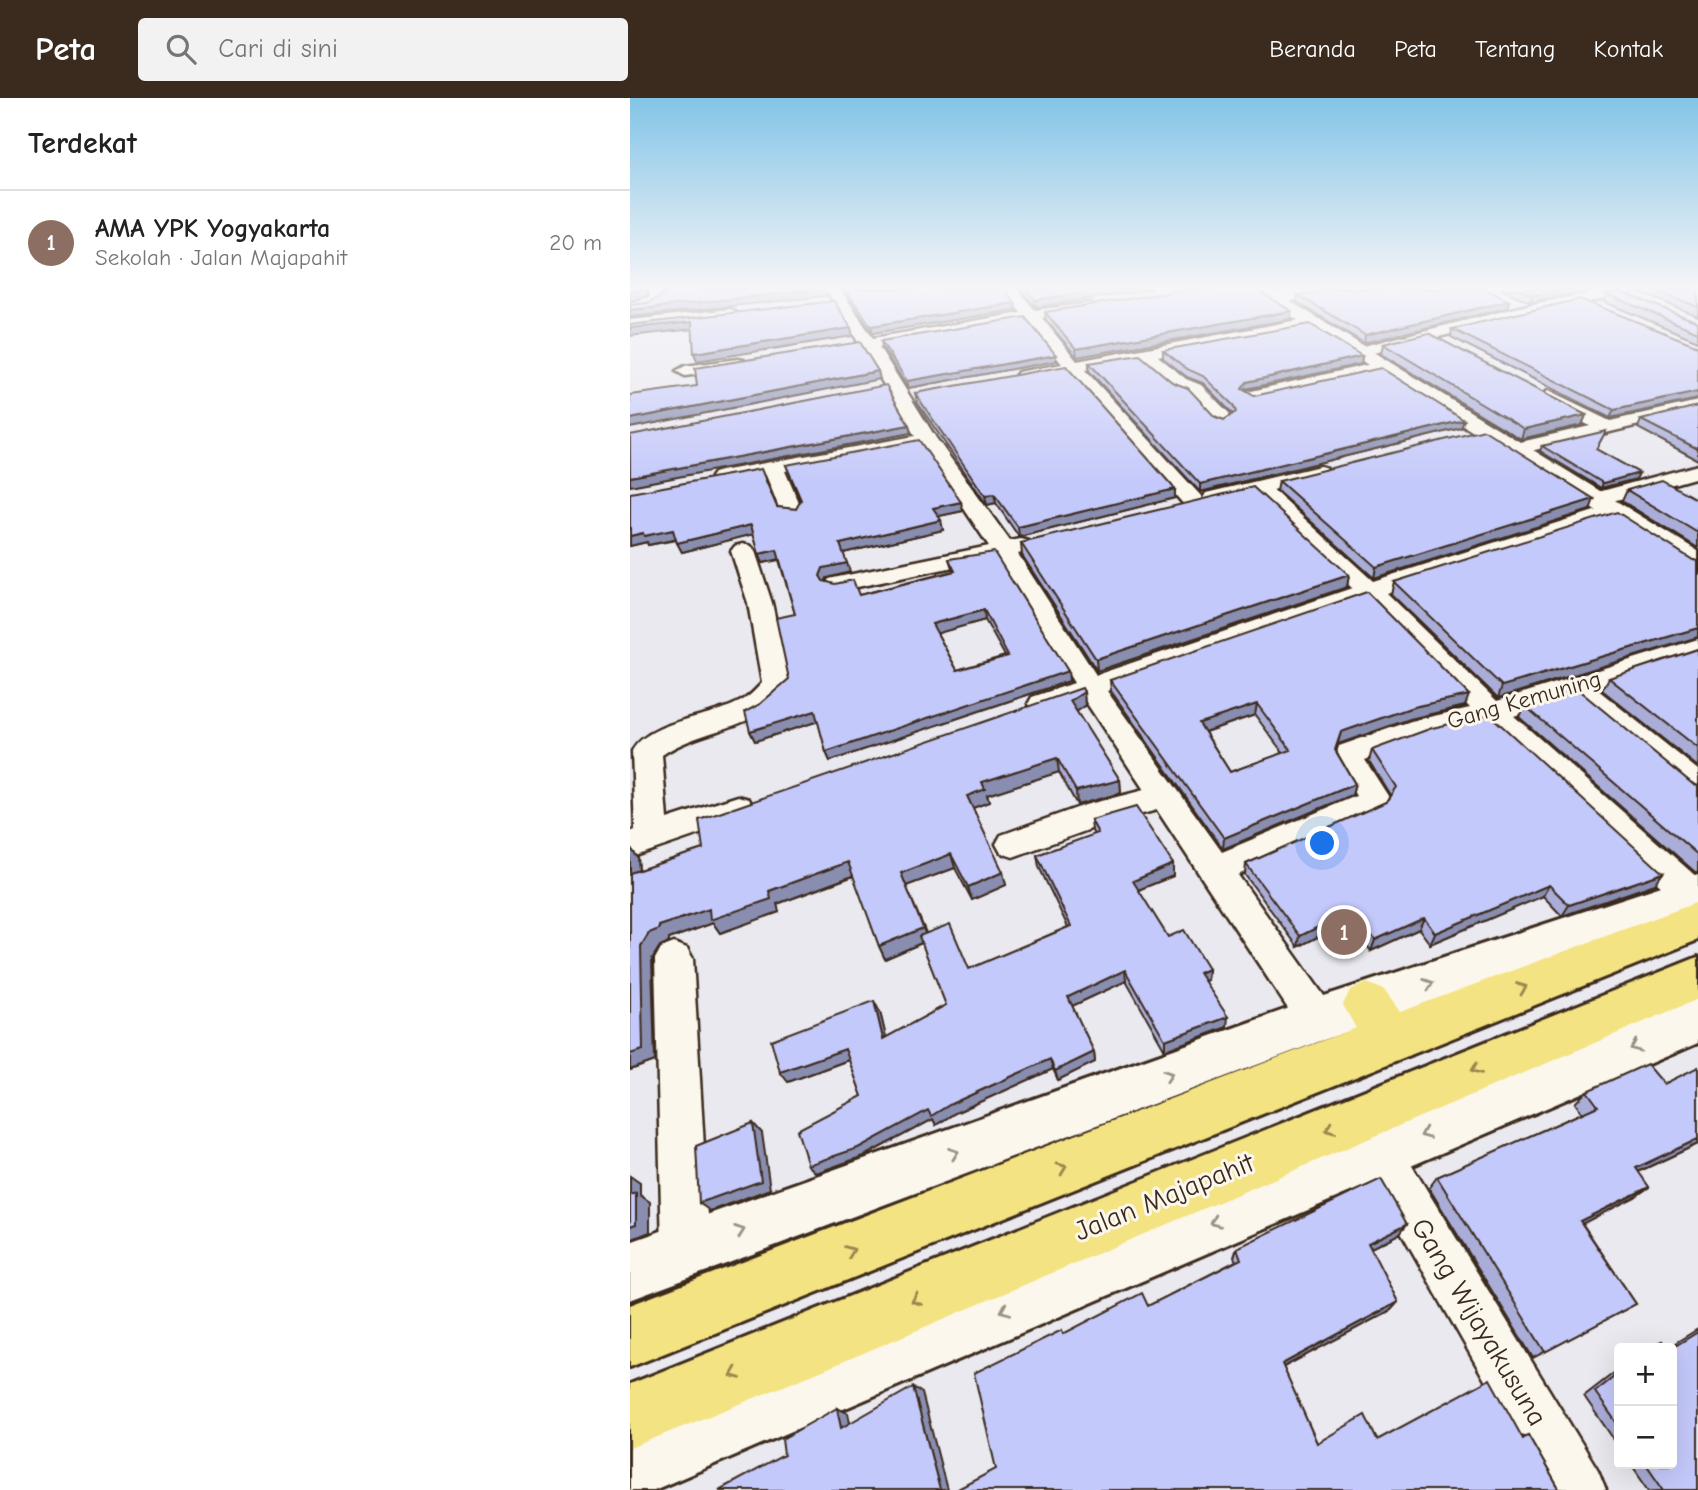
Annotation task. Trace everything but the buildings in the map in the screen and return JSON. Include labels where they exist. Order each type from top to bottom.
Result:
[{"type":"highway","name":"Jalan Majapahit","points":[[630,1416],[799,1349],[1698,978]]},
{"type":"highway","points":[[630,1336],[1378,1022]]},
{"type":"street","points":[[867,354],[898,390],[927,439],[1004,550],[1090,687],[1318,1020]]},
{"type":"street","points":[[1063,354],[1194,502]]},
{"type":"street","points":[[1007,379],[1139,354]]},
{"type":"street","points":[[1145,354],[1180,383],[1195,388],[1224,419]]},
{"type":"street","points":[[1360,354],[1698,563]]},
{"type":"street","points":[[685,371],[752,362]]},
{"type":"street","points":[[1253,396],[1380,367]]},
{"type":"street","points":[[1537,390],[1609,428]]},
{"type":"street","points":[[1514,449],[1698,406]]},
{"type":"street","points":[[1457,437],[1483,430]]},
{"type":"street","points":[[700,481],[927,439]]},
{"type":"street","points":[[773,467],[791,510]]},
{"type":"street","points":[[1169,509],[1337,468]]},
{"type":"street","points":[[1595,500],[1698,471]]},
{"type":"street","points":[[630,1271],[1318,1020],[1378,1022],[1696,902],[1492,713],[1368,590],[1258,488]]},
{"type":"street","points":[[1013,714],[1368,590],[1615,512]]},
{"type":"street","points":[[838,584],[1042,541]]},
{"type":"street","points":[[743,551],[760,603],[776,685],[758,704],[741,713],[669,738],[647,751],[641,842],[768,798]]},
{"type":"street","name":"Gang Kemuning","points":[[1216,869],[1369,804],[1374,799],[1350,760],[1350,754],[1421,728],[1492,713],[1698,647]]},
{"type":"street","points":[[1575,686],[1698,787]]},
{"type":"street","points":[[1013,844],[1096,814],[1165,796]]},
{"type":"street","points":[[674,960],[686,1250]]},
{"type":"street","points":[[630,1466],[1698,1020]]},
{"type":"street","name":"Gang Wijayakusuna","points":[[1380,1153],[1578,1490]]},
{"type":"place","name":"AMA YPK Yogyakarta","points":[[1344,932]]}]
